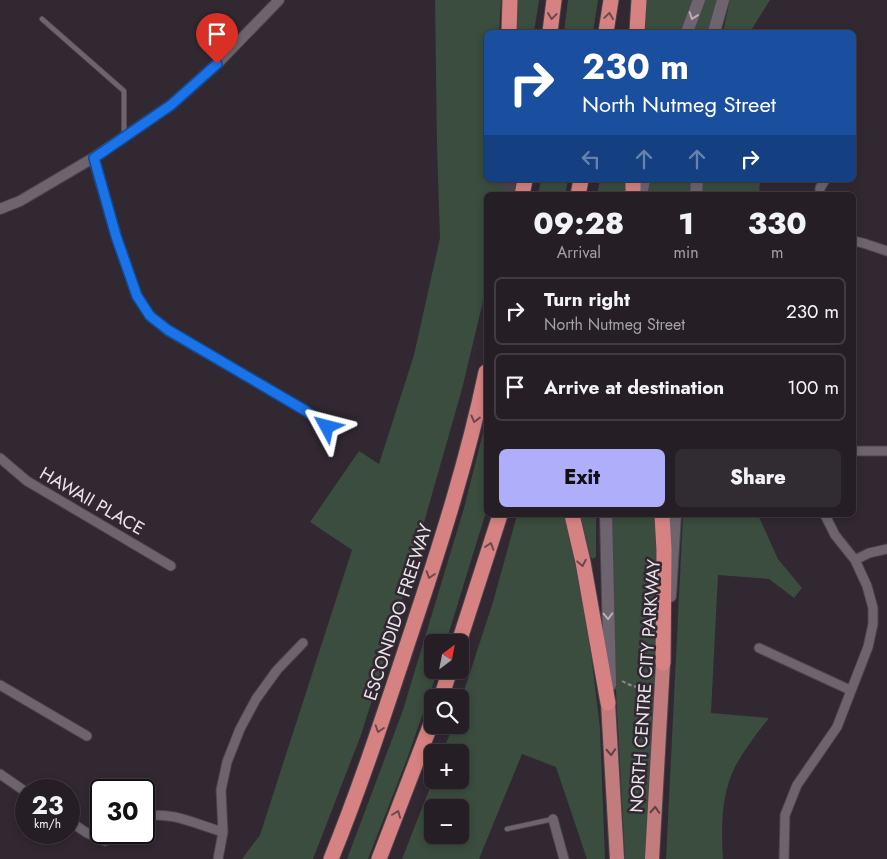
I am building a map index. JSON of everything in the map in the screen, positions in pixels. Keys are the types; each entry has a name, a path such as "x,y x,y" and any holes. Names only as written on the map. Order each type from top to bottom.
{"highway":[{"path":"509,30 510,0"},
{"path":"550,30 554,0"},
{"path":"606,30 611,0"},
{"path":"636,30 639,0"},
{"name":"ESCONDIDO FREEWAY","path":"331,859 374,745 448,520 484,380"},
{"path":"462,634 499,517"},
{"path":"572,517 583,562 608,703"},
{"path":"662,517 664,550 663,663"},
{"name":"NORTH CENTRE CITY PARKWAY","path":"652,859 663,663"},
{"name":"NORTH CENTRE CITY PARKWAY","path":"608,703 617,859"},
{"path":"379,859 427,734"}],"main road":[{"path":"688,30 698,0"},
{"path":"715,30 723,0"},
{"name":"NORTH CENTRE CITY PARKWAY","path":"606,517 610,685 608,703"},
{"name":"NORTH CENTRE CITY PARKWAY","path":"663,663 670,602 675,517"}],"street":[{"path":"0,209 20,201 94,158 171,105 217,64 279,0"},
{"path":"94,158 116,236 137,296 150,316 168,330 306,411 327,427"},
{"path":"856,242 887,251"},
{"path":"856,451 887,451"},
{"name":"HAWAII PLACE","path":"0,458 27,481 171,566"},
{"path":"784,859 785,815 796,785 837,727 868,647 873,624 873,608 855,560 835,535 827,517"},
{"path":"855,560 869,553 887,549"},
{"path":"218,859 223,832 221,790 227,762 240,728 256,699 277,670 303,644"},
{"path":"759,648 850,690"},
{"path":"0,685 87,736"},
{"path":"0,774 15,784"},
{"path":"155,815 170,816 223,832"},
{"path":"553,819 564,859"}],"lane":[{"path":"42,19 124,91 124,136"},
{"path":"507,829 553,819"}],"path":[{"path":"617,676 622,682 632,686 644,688 651,683"}],"green space":[{"path":"435,0 501,0 499,30 484,30 484,182 509,182 507,192 484,192 484,297 462,389 390,642 361,735 313,859 242,859 260,835 352,550 310,522 359,451 379,464 414,355 440,238"},
{"path":"514,0 539,0 534,30 514,30"},
{"path":"568,0 598,0 593,30 564,30"},
{"path":"646,0 693,0 682,30 644,30"},
{"path":"705,0 716,0 709,30 693,30"},
{"path":"730,0 770,0 751,30 723,30"},
{"path":"541,182 568,182 566,192 539,192"},
{"path":"600,182 639,182 637,192 598,192"},
{"path":"649,182 692,182 691,192 647,192"},
{"path":"701,182 760,182 759,192 700,192"},
{"path":"484,429 484,517 448,634 426,634 464,508"},
{"path":"516,517 565,517 583,601 600,728 605,859 587,859 556,767 522,754 479,859 402,859 424,803 424,844 469,844 469,799 426,799 429,789 469,789 469,744 446,744 450,734 469,734 469,689 465,689 493,602"},
{"path":"579,517 596,517 596,557 593,559 589,556"},
{"path":"611,517 656,517 658,558 657,644 645,859 625,859 613,634"},
{"path":"683,517 759,517 778,559 802,588 794,598 769,579 718,575 711,713 769,718 742,754 730,777 723,812 723,859 666,859"},
{"path":"424,640 424,679 435,679 431,689 424,689 424,710 407,759 368,859 347,859 403,710"}],"tunnel":[{"path":"511,182 512,192"}],"route":[{"path":"217,64 171,105 116,141 94,158 116,236 137,296 150,316 168,330 306,411 327,427"}]}
